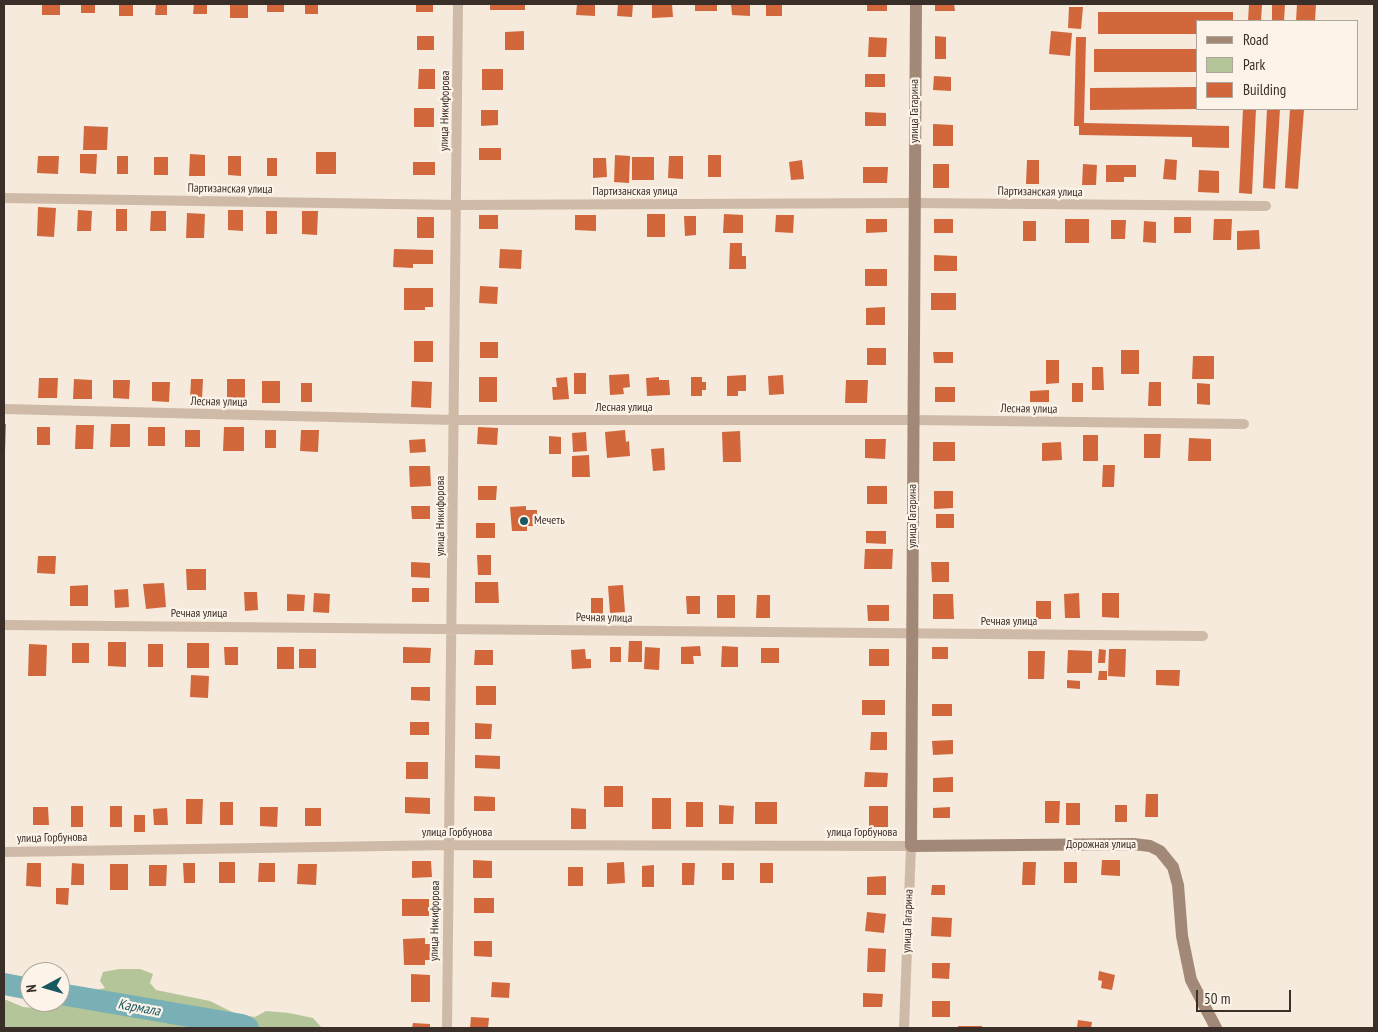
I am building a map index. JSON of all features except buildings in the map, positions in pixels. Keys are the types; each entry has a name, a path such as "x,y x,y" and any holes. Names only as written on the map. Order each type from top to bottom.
{"main road":[{"name":"улица Гагарина","path":"911,846 916,4"},
{"name":"Дорожная улица","path":"911,846 1133,844 1150,846 1160,851 1173,866 1178,884 1182,936 1191,980 1216,1028"}],"street":[{"name":"улица Никифорова","path":"446,1028 458,4"},
{"name":"Партизанская улица","path":"4,198 456,205 914,203 1266,206"},
{"name":"Лесная улица","path":"4,409 454,420 913,420 1244,424"},
{"name":"Речная улица","path":"4,626 1203,636"},
{"name":"улица Горбунова","path":"4,852 448,845 911,846"},
{"name":"улица Гагарина","path":"904,1028 911,846"}],"green space":[{"path":"119,969 140,969 153,974 150,983 156,990 210,1001 236,1014 255,1017 266,1011 313,1018 322,1028 4,1028 4,999 20,1006 20,1012 70,1012 70,987 92,991 105,988 100,981 103,972"}],"waterway":[{"name":"Кармала","path":"4,984 20,987"},
{"name":"Кармала","path":"70,996 242,1025 248,1028"}],"place":[{"name":"Мечеть","path":"524,521"}]}
